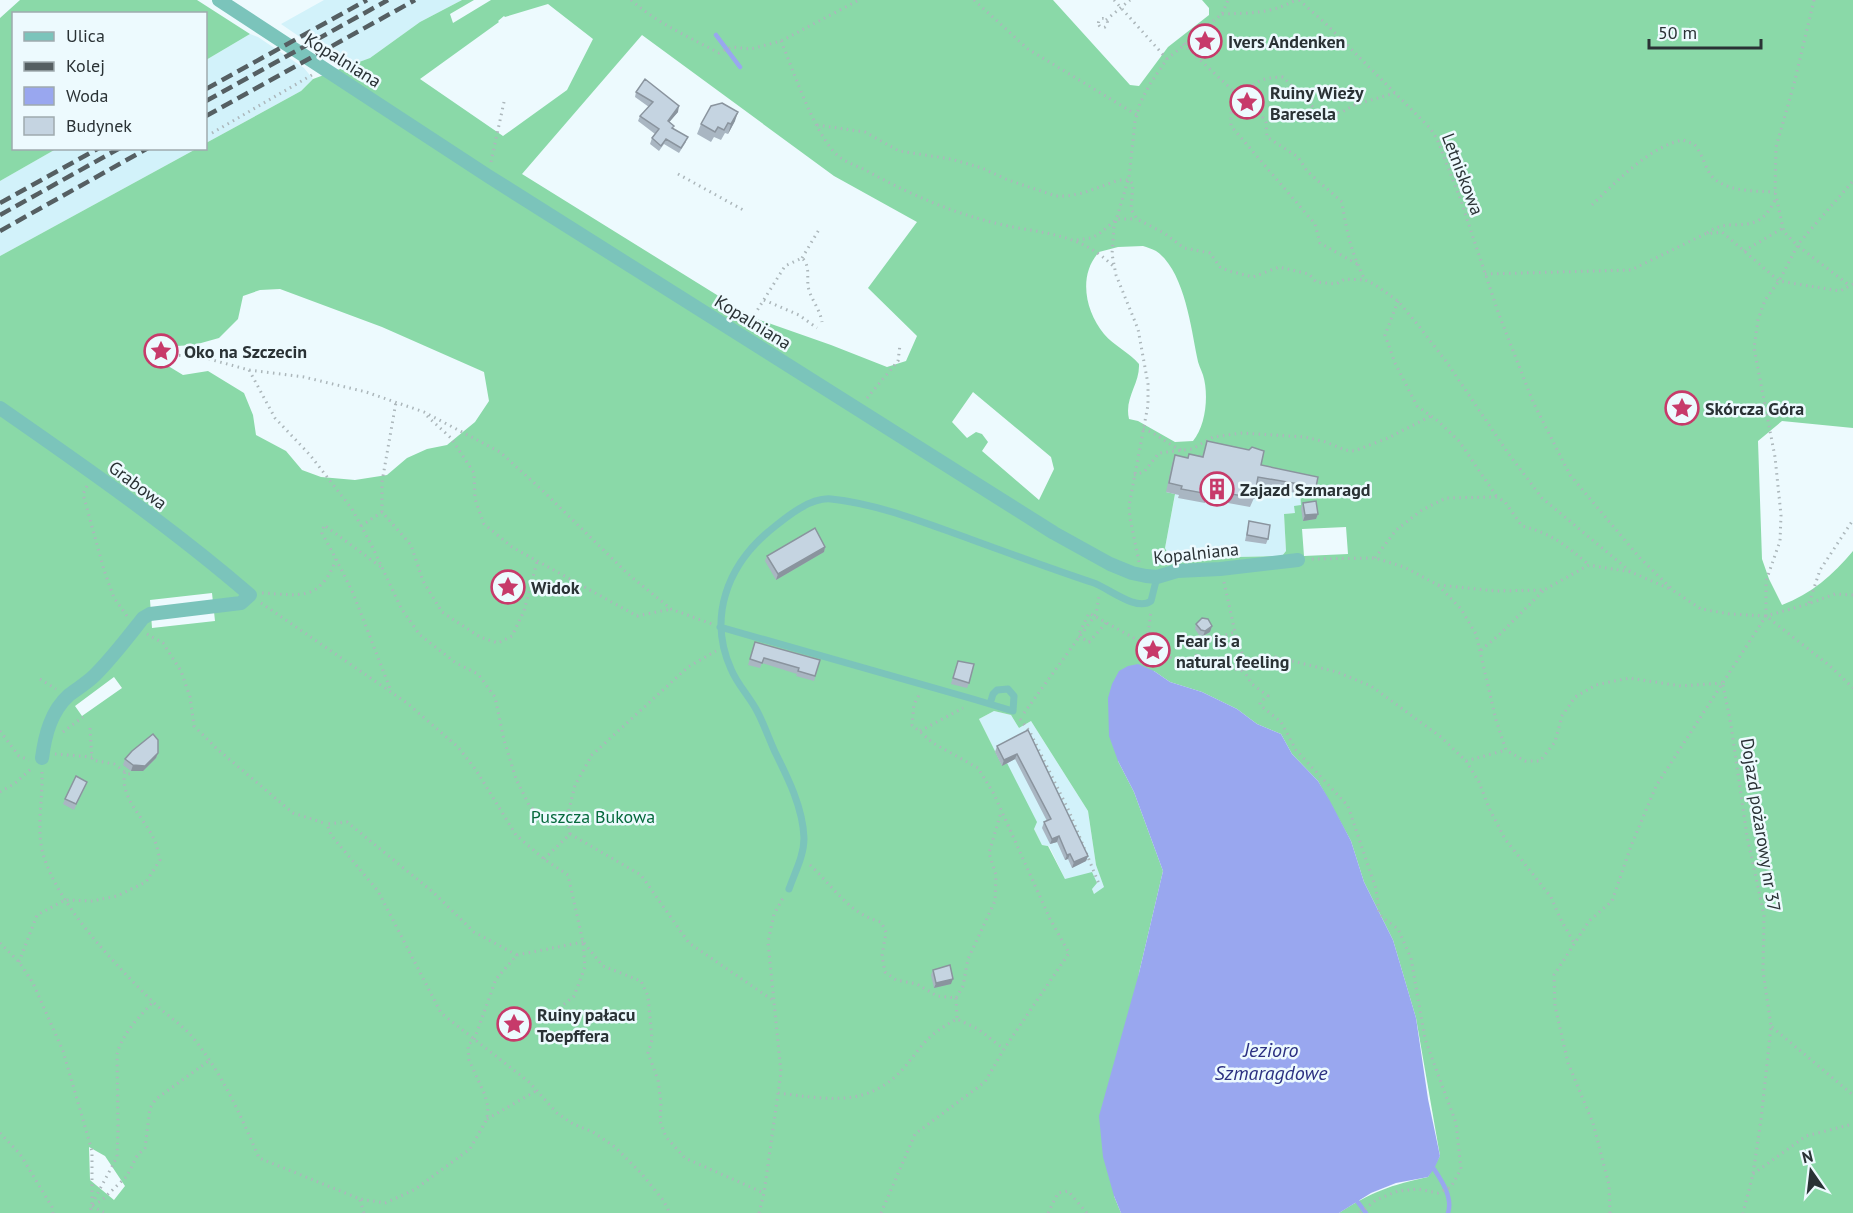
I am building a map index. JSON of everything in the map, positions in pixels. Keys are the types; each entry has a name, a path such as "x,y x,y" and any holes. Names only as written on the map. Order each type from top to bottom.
{"street":[{"name":"Kopalniana","path":"219,0 488,176 1054,533 1103,561 1132,573 1157,577 1177,571 1220,569 1298,560"},
{"name":"Grabowa","path":"0,408 95,474 217,566 250,595"},
{"path":"42,758 49,728 59,706 113,657 144,618 150,614 241,603 250,595"}],"lane":[{"path":"789,889 802,857 804,836 796,800 788,777 757,711 731,671 723,647 720,627 727,586 742,560 762,537 781,521 808,504 828,499 905,516 1100,586 1134,603 1149,603 1154,595 1157,577"},
{"path":"720,627 1012,711 1014,696 1008,690 997,690 990,704"}],"path":[{"path":"631,0 642,10 676,31 719,53 730,47 751,50 781,41 859,0"},
{"path":"974,0 1028,49 1137,115"},
{"path":"1114,0 1167,59"},
{"path":"1106,20 1130,0"},
{"path":"1140,564 1129,512 1148,390 1138,329 1114,268 1112,242 1129,180 1137,115 1150,84 1167,59 1222,14 1228,0"},
{"path":"1222,14 1260,13 1280,9 1298,0"},
{"name":"Letniskowa","path":"1298,0 1325,23 1430,128 1437,139 1533,402 1570,475 1639,557 1674,591"},
{"path":"1706,234 1722,232 1779,281 1840,291 1851,285 1798,246 1784,232 1774,192 1776,147 1814,0"},
{"path":"781,41 825,140 843,159 896,188 982,221 1076,240 1091,238 1105,230 1117,219 1137,219 1164,233 1184,248 1210,254 1220,267 1229,271 1253,277 1280,267 1309,274 1316,282 1336,284 1345,279 1365,280 1374,284 1398,301 1448,364 1508,453 1542,498 1631,572"},
{"path":"1183,44 1244,101 1259,112 1266,122 1267,137 1298,157 1307,171 1342,202 1346,231 1365,280"},
{"path":"212,133 323,68"},
{"path":"1357,264 1320,243 1315,224 1231,126 1231,113 1244,101 1248,88 1264,78 1283,77 1321,115 1342,112 1354,105 1395,93"},
{"path":"490,166 504,102"},
{"path":"817,125 865,132 899,151 951,159 982,168 1008,180 1056,196 1083,193 1108,183 1129,180"},
{"path":"1592,205 1631,168 1664,148 1683,140 1694,144 1708,171 1720,182 1749,191 1774,192"},
{"path":"678,174 745,212"},
{"path":"1129,180 1133,184 1131,209 1137,219"},
{"path":"1610,1213 1609,1185 1593,1123 1568,1063 1555,1006 1554,975 1589,921 1612,901 1631,846 1656,786 1766,616 1766,581 1780,541 1781,515 1775,457 1754,348 1758,320 1765,300 1779,281 1798,246 1853,181"},
{"path":"1485,274 1631,270 1719,226 1758,221 1776,199"},
{"path":"754,318 785,266 802,258 820,228"},
{"path":"1744,251 1783,228"},
{"path":"1076,240 1103,256 1114,268"},
{"path":"802,258 807,264 809,289 822,322"},
{"path":"764,300 798,315 817,328"},
{"path":"1398,301 1384,335 1395,363 1417,406 1459,441 1497,497 1505,502 1522,526 1543,531 1567,546 1589,565 1631,572 1674,591 1701,609 1730,614 1766,616 1835,594 1853,595"},
{"path":"858,409 898,361 900,345"},
{"path":"161,354 202,357 249,370 304,377 366,392 424,412 500,452 628,574 670,609 720,627"},
{"path":"249,370 274,418 310,455 352,509 401,608 420,635 456,663 478,674 495,697 504,741 516,779 529,805 542,819 553,822 567,818"},
{"path":"396,402 381,482 382,512 411,545 423,581 442,612 480,638 498,643 512,636 524,611 537,562"},
{"path":"424,412 451,438 474,473 476,499 484,524 512,547 637,616 670,609"},
{"path":"1134,475 1144,472 1156,454 1198,447 1213,437 1242,433 1305,437 1354,451 1388,438 1431,416"},
{"path":"1143,429 1154,433 1164,442 1201,456"},
{"path":"1189,458 1198,447"},
{"path":"1173,451 1178,456"},
{"path":"83,494 114,598 135,628 163,643 182,670 190,697 194,726 293,813 327,824 348,822 433,892 474,932 517,955"},
{"path":"1375,558 1396,531 1422,510 1446,498 1497,497"},
{"path":"361,526 382,512"},
{"path":"1808,604 1820,570 1853,520"},
{"path":"383,568 324,525 322,533 353,593 392,693"},
{"path":"1298,560 1375,558 1404,567 1438,585 1467,617 1481,650 1496,720 1506,750 1525,761 1540,761 1555,742 1562,716 1575,697 1596,685 1629,678 1682,686 1722,683"},
{"path":"250,595 260,593 295,596 308,593 319,588 336,559"},
{"path":"1481,650 1544,590 1589,565"},
{"path":"1220,569 1235,632 1245,662 1244,670 1252,684 1268,694 1268,698 1260,702 1260,706 1281,722 1296,750 1348,806 1376,889 1379,912 1398,929 1408,950 1425,1039 1456,1124 1461,1169 1450,1187 1438,1193 1418,1189 1398,1191 1376,1200 1360,1213"},
{"path":"1438,585 1496,591 1544,590"},
{"path":"1024,712 1096,614 1100,586"},
{"path":"250,595 407,703 458,747 476,770 516,835 544,859 568,875 583,942 585,967 574,996 550,1016"},
{"path":"1144,663 1152,616 1149,603"},
{"path":"1080,638 1078,636 1089,613 1168,657 1244,670"},
{"path":"1766,616 1830,666 1853,688"},
{"path":"1080,638 1089,642 1106,623"},
{"path":"1194,661 1204,637 1219,637 1235,632"},
{"path":"723,647 688,667 592,755 575,785 567,818 570,834 641,875 688,942 774,1001"},
{"path":"1245,662 1278,657 1334,671 1371,686 1441,737 1466,761 1479,782 1505,839 1551,897 1574,943"},
{"path":"40,679 49,685"},
{"name":"Dojazd pożarowy nr 37","path":"1722,683 1731,725 1747,836 1764,915 1762,970 1771,1026 1753,1174 1743,1213"},
{"path":"881,1213 915,1134 985,1082 1004,1049 1069,952 1050,919 992,790 976,766 933,743 912,725 914,704 925,686"},
{"path":"920,731 967,706 973,699"},
{"path":"1012,711 1030,732 1061,793 1082,838 1099,885"},
{"path":"58,736 83,717"},
{"path":"90,728 92,760 117,766 128,774 134,773"},
{"path":"0,731 12,748 24,759 34,761 42,758"},
{"path":"54,745 52,754 92,757"},
{"path":"1466,761 1506,750"},
{"path":"0,792 14,784 42,758"},
{"path":"42,758 40,840 50,874 65,900 97,942 153,1002 192,1037 210,1060 229,1090 259,1158 360,1199 385,1203 414,1190 470,1149 487,1119 488,1107 469,1060 468,1045 474,1040 496,979 517,955 583,942"},
{"path":"117,766 121,762"},
{"path":"19,962 37,915 65,900 92,901 117,896 146,882 160,860 154,838 128,796 123,779 125,771"},
{"path":"957,1019 956,998 963,986 968,959 995,901 996,875 989,853 1002,810"},
{"path":"327,824 331,835 378,891 441,1013 529,1082 557,1113 573,1124 593,1132 615,1147 641,1173 663,1200 670,1213"},
{"path":"544,859 570,834"},
{"path":"802,857 823,877 836,894 859,913 870,920 881,922 886,932 882,956 885,972 896,980 917,984 937,996 956,998"},
{"path":"759,1213 764,1193 781,1072 768,942 774,914 789,889"},
{"path":"583,942 603,966 641,981 648,996 652,1040 648,1053 658,1080 661,1103 660,1121 666,1137 685,1158 764,1193"},
{"path":"0,943 19,962 33,983 63,1051 92,1151 92,1206"},
{"path":"89,1213 116,1161 118,1047 153,1002"},
{"path":"957,1019 978,1029 1004,1049"},
{"path":"778,1093 831,1099 869,1094 896,1076 927,1040 957,1019"},
{"path":"1771,1026 1853,1095"},
{"path":"92,1206 101,1201 127,1176 134,1160 145,1148 150,1108 156,1099 210,1060"},
{"path":"487,1119 536,1091"},
{"path":"1753,1174 1806,1136 1853,1124"},
{"path":"0,1133 20,1154 52,1207 53,1213"},
{"path":"1048,1213 1058,1193 1068,1191 1087,1213"},
{"path":"360,1199 364,1213"},
{"path":"92,1206 105,1213"}],"shaded area":[{"path":"324,0 462,0 420,22 370,58 349,66 326,55 281,24"},
{"path":"250,34 304,68 313,79 301,91 207,142 207,59"},
{"path":"54,150 194,150 0,256 0,181"},
{"path":"1172,464 1300,493 1301,505 1295,513 1284,514 1286,551 1282,556 1190,558 1188,554 1167,552 1165,548 1175,495 1166,492"},
{"path":"994,711 1011,715 1019,728 1031,721 1088,811 1096,865 1105,888 1094,894 1092,889 1065,879 1049,846 1042,845 979,719"}],"green space":[{"path":"20,0 197,0 250,34 207,59 207,12 12,12 12,150 54,150 0,181 0,18"},
{"name":"Puszcza Bukowa","path":"462,0 474,0 450,14 453,23 491,0 1053,0 1130,85 1139,86 1168,47 1209,15 1209,8 1202,0 1853,0 1853,428 1782,421 1758,441 1762,559 1782,605 1793,601 1821,583 1853,551 1853,1213 1339,1213 1382,1190 1428,1177 1440,1156 1416,1018 1393,940 1364,882 1351,841 1318,781 1292,754 1281,734 1257,724 1237,709 1202,692 1170,682 1154,671 1118,761 1134,792 1163,871 1139,973 1114,1196 1121,1213 0,1213 0,256 194,150 207,150 207,142 301,91 313,79 370,58 420,22","holes":["548,4 593,39 567,90 503,136 420,79 505,17","642,35 834,176 917,222 868,288 917,336 906,361 887,367 754,318 522,174","1143,246 1156,251 1166,260 1180,285 1189,315 1197,360 1205,383 1205,410 1201,427 1193,441 1175,442 1138,421 1129,419 1130,398 1139,364 1108,338 1097,325 1086,293 1088,271 1099,252 1118,247","280,289 382,327 484,372 489,401 475,422 447,445 427,449 407,458 387,475 355,480 321,477 302,470 286,451 256,435 253,415 244,393 208,371 183,375 155,358 155,351 159,347 194,345 219,338 238,319 243,296 260,290","973,392 1051,457 1054,469 1039,500 982,451 988,442 982,434 976,432 967,438 952,422","1200,466 1300,493 1301,505 1294,506 1295,513 1284,514 1286,551 1282,556 1190,558 1188,554 1167,552 1165,548 1175,494 1166,492","1346,527 1348,554 1304,556 1302,529","212,593 215,621 152,628 150,600","114,677 122,688 82,716 75,706","994,711 1011,715 1019,728 1031,721 1088,811 1096,865 1104,887 1094,894 1092,889 1097,883 1092,872 1065,879 1048,846 1042,845 1034,829 1037,822 1007,763 1002,765 979,719","89,1147 105,1156 125,1186 114,1200 90,1180"]}],"water":[{"name":"Jezioro Szmaragdowe","path":"1138,664 1170,682 1202,692 1237,709 1257,724 1281,734 1292,754 1318,781 1330,801 1351,841 1364,882 1393,940 1416,1018 1428,1099 1440,1156 1428,1177 1396,1183 1371,1193 1339,1213 1121,1213 1103,1157 1099,1116 1139,973 1163,871 1134,792 1118,761 1109,736 1108,698 1112,684 1119,671"}],"building":[{"path":"645,79 679,106 668,121 674,126 672,128 688,137 681,148 666,139 661,146 652,138 659,129 640,116 653,102 636,92"},
{"path":"722,103 738,112 731,124 728,123 724,130 718,127 715,132 701,124 711,106"},
{"path":"1207,441 1249,450 1252,447 1264,451 1261,465 1318,477 1316,487 1258,477 1254,498 1209,490 1208,494 1181,489 1182,486 1169,483 1175,455 1188,458 1189,454 1203,457"},
{"path":"1316,501 1318,514 1305,515 1303,503"},
{"path":"1249,521 1270,525 1268,539 1247,535"},
{"path":"815,528 825,547 778,574 767,556"},
{"path":"1202,618 1208,619 1212,626 1205,631 1196,624"},
{"path":"755,642 820,660 815,676 798,671 799,668 764,658 762,663 750,659"},
{"path":"958,661 974,664 969,683 953,678"},
{"path":"1028,730 1088,856 1074,862 1070,854 1067,855 1059,836 1052,839 1044,822 1051,819 1017,754 1004,760 997,746"},
{"path":"153,734 158,740 158,753 145,766 133,765 125,759 132,751"},
{"path":"76,776 87,782 76,804 65,799"},
{"path":"950,965 953,979 936,983 933,970"}],"waterway":[{"path":"716,35 740,67"},
{"path":"1434,1169 1448,1196 1448,1213"},
{"path":"1357,1201 1366,1213"}],"railway":[{"path":"207,88 367,0"},
{"path":"207,100 388,0"},
{"path":"207,115 415,0"},
{"path":"0,203 95,150"},
{"path":"0,215 116,150"},
{"path":"0,231 144,150"}],"place":[{"name":"Ivers Andenken","path":"1205,41"},
{"name":"Ruiny Wieży Baresela","path":"1247,102"},
{"name":"Oko na Szczecin","path":"161,351"},
{"name":"Skórcza Góra","path":"1682,408"},
{"name":"Zajazd Szmaragd","path":"1217,489"},
{"name":"Widok","path":"508,587"},
{"name":"Fear is a natural feeling","path":"1153,650"},
{"name":"Ruiny pałacu Toepffera","path":"514,1024"}]}
